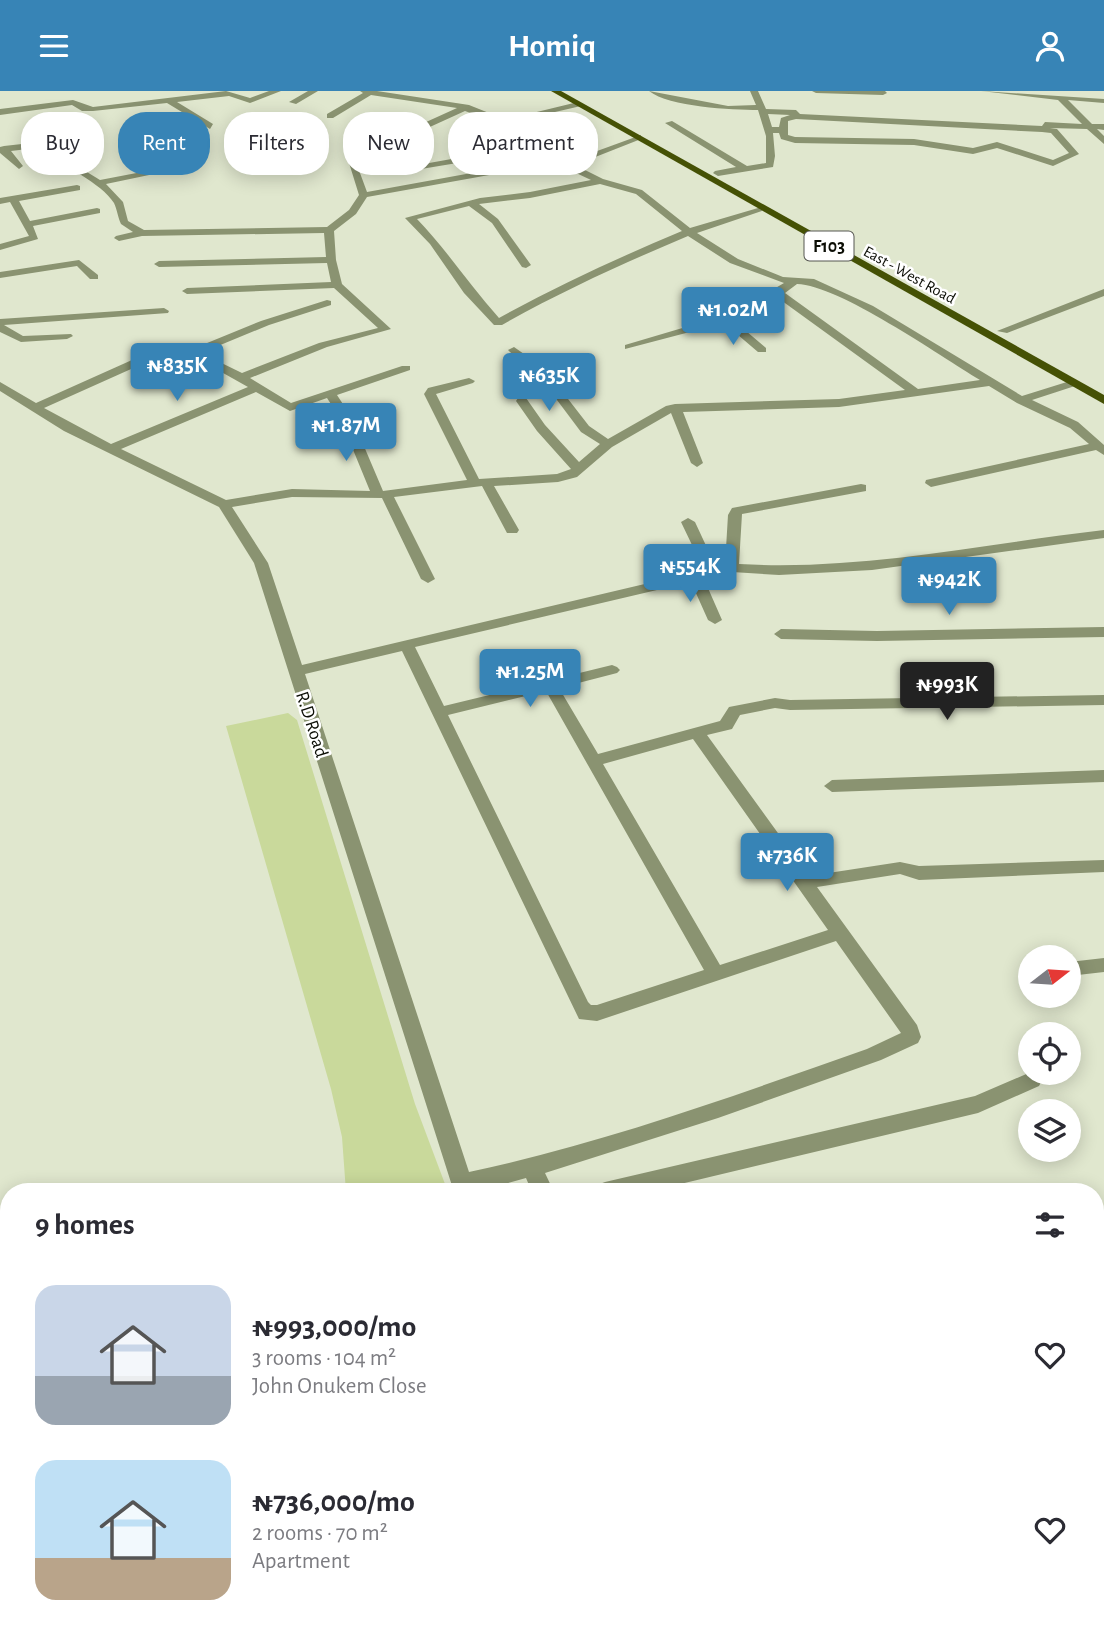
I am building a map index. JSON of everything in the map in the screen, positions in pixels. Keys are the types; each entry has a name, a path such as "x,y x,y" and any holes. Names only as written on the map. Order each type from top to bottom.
{"main road":[{"name":"East - West Road","path":"555,91 1104,400"},
{"name":"East - West Road","path":"569,91 1104,387"},
{"path":"848,257 861,253"}],"street":[{"path":"69,91 73,102"},
{"path":"0,112 73,102 87,109 230,93 250,101 277,91"},
{"path":"293,102 314,91"},
{"path":"417,101 439,91"},
{"path":"653,91 662,96 728,108 1104,127"},
{"path":"718,173 770,165 771,154 764,109 754,91"},
{"path":"816,91 883,93"},
{"path":"985,91 1104,101"},
{"path":"331,116 367,92 466,107 478,112"},
{"path":"1055,95 1104,141"},
{"path":"170,101 211,126"},
{"path":"543,112 578,104"},
{"path":"364,195 349,152 385,144 466,107"},
{"path":"996,145 1051,162 1075,154 1054,131 1010,127 795,116 784,120 783,130 784,137 795,140 915,142 981,151 1005,141 1010,127"},
{"path":"668,123 747,170"},
{"path":"968,125 970,151"},
{"path":"768,130 783,130"},
{"path":"598,153 638,137"},
{"path":"2,150 21,147"},
{"path":"2,150 19,166"},
{"path":"86,175 99,183 118,202 124,222 142,233"},
{"path":"99,183 137,175"},
{"path":"119,239 142,233 329,230 353,212 364,195 474,175"},
{"path":"588,175 600,181 636,190 689,232 734,261 782,280 810,281 869,308 1021,400 1074,425 1101,449"},
{"path":"600,181 471,203 410,218 434,242 468,291 498,323 550,294 594,276 608,266 689,232 762,208"},
{"path":"0,201 77,188"},
{"path":"0,247 34,238 13,199"},
{"path":"471,203 495,221 526,265"},
{"path":"28,224 97,211"},
{"path":"243,377 323,345 386,329 337,285 331,260 329,230"},
{"path":"159,264 331,260"},
{"path":"0,275 79,263 94,277"},
{"path":"629,347 726,320 779,294 794,281"},
{"path":"187,291 337,285"},
{"path":"1003,331 1104,292"},
{"path":"779,294 916,393"},
{"path":"191,353 245,330 327,303"},
{"path":"0,324 164,310"},
{"path":"726,320 761,350"},
{"path":"0,324 21,339 67,336"},
{"path":"514,350 541,370 585,429 608,444"},
{"path":"35,408 144,359 171,352 191,353 243,377 290,407 406,368"},
{"path":"469,381 432,390 430,394 480,482 512,530"},
{"path":"0,386 110,449 224,504 303,492 382,495 480,482 558,478 572,474 608,444 663,412 675,408 816,404 992,382"},
{"path":"1021,400 1074,383"},
{"path":"110,449 257,387"},
{"path":"331,395 346,418 382,495 428,579"},
{"path":"522,401 541,428 578,469"},
{"path":"675,408 696,463"},
{"path":"931,483 1101,449"},
{"path":"732,568 737,511 861,488"},
{"name":"R.D Road","path":"224,504 266,575 463,1183"},
{"path":"688,522 712,573"},
{"path":"296,671 732,568 765,571 818,570 1104,534"},
{"path":"696,576 715,620"},
{"path":"788,635 1104,632"},
{"path":"407,646 580,1007 586,1013 597,1013 839,933"},
{"path":"438,712 612,670"},
{"path":"550,685 715,972"},
{"path":"593,761 726,725 735,711 775,703 790,705 1104,700"},
{"path":"479,1183 670,1127 911,1037 910,1031 697,733"},
{"path":"832,786 1104,776"},
{"path":"803,883 900,868 919,873 1104,866"},
{"path":"1082,968 1104,965"},
{"path":"643,1183 978,1104 1021,1085"},
{"path":"533,1169 538,1183"}],"green space":[{"path":"288,713 297,720 415,1104 445,1183 345,1183 342,1137 331,1089 226,726"}]}
